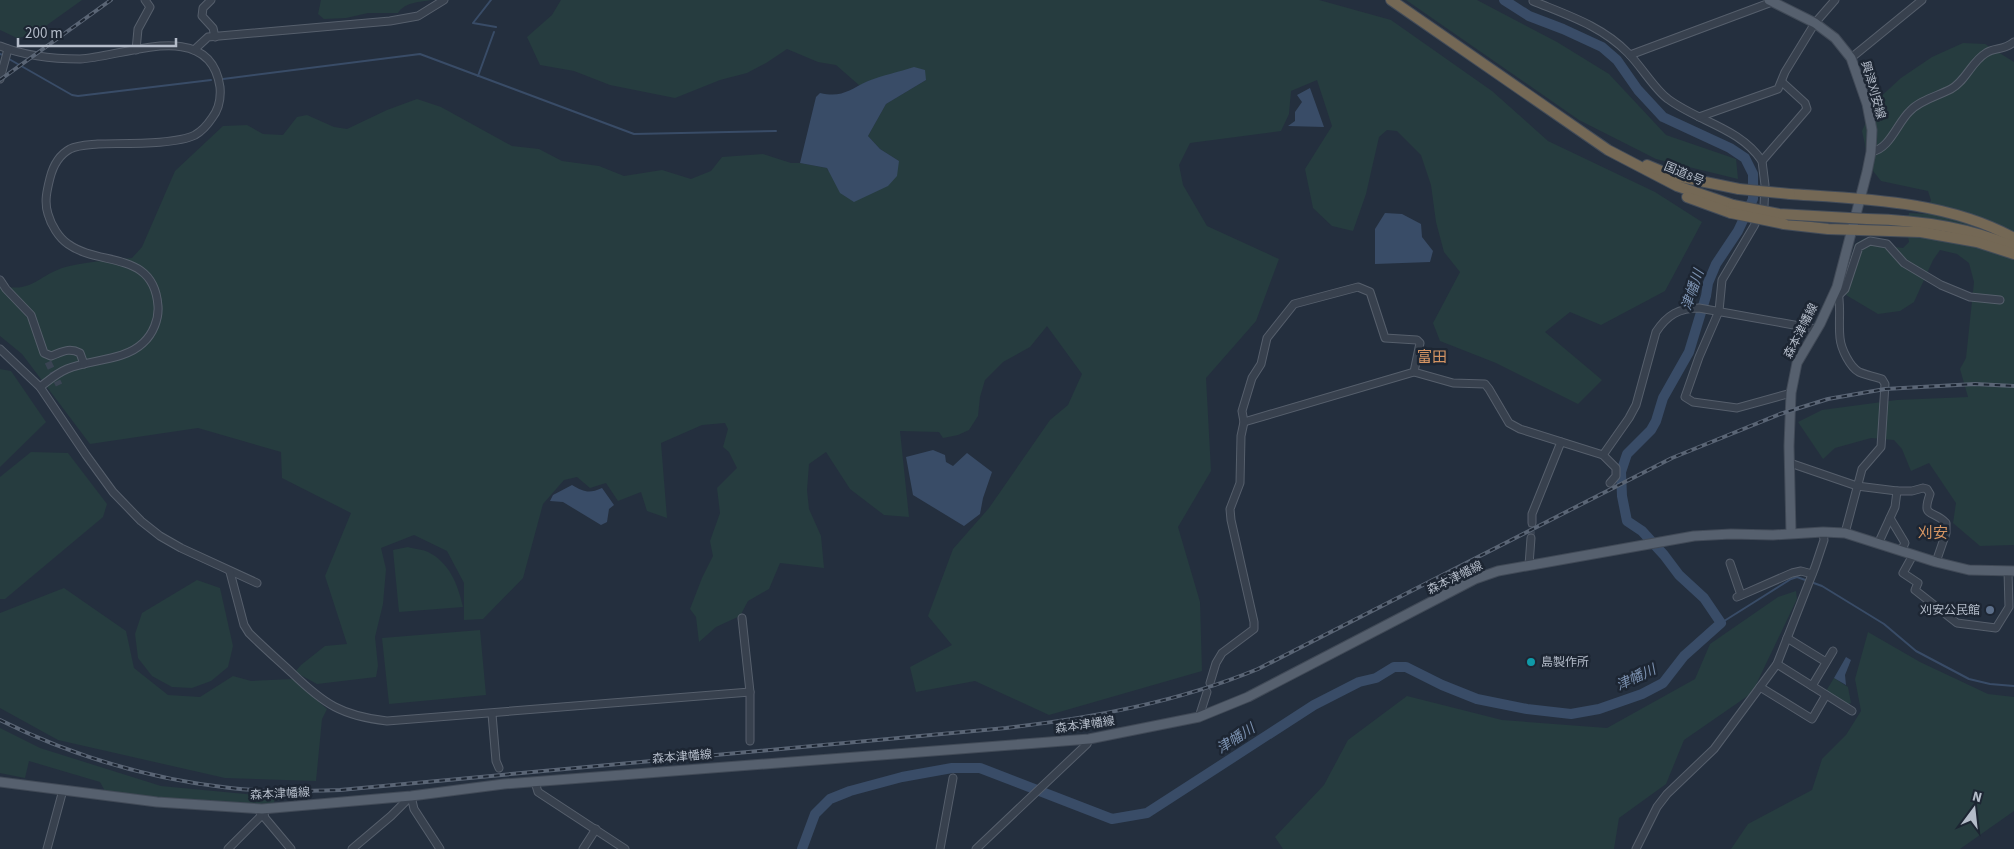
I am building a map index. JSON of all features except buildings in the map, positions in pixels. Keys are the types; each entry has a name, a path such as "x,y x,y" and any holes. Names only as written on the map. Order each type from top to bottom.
{"highway":[{"name":"国道8号","path":"1391,0 1608,150 1677,186 1732,209 1779,214 1921,223 1978,234 2014,247"},
{"path":"1581,131 1626,156 1671,175 1739,189 1860,199 1924,207 1960,216 2014,238"},
{"path":"1732,209 1784,224 1852,230 1921,232 1977,242 2014,254"}],"main road":[{"name":"興津刈安線","path":"1771,1 1815,23 1835,38 1851,58 1867,104 1872,130 1871,152 1860,199"},
{"name":"森本津幡線","path":"0,782 157,802 262,809 411,796 504,784 1089,739 1199,717 1248,697 1475,579 1498,571 1694,536 1792,533 1791,393 1797,363 1838,291 1860,199"},
{"path":"1792,533 1845,533 1936,562 1969,570 2011,571"}],"street":[{"path":"136,50 138,29 149,11 149,3 145,0"},
{"path":"211,0 203,8 202,16 213,28 214,37"},
{"path":"194,50 208,38 214,37 390,21 418,16 444,0"},
{"path":"1536,0 1533,1 1597,28 1614,38 1667,99 1737,136 1754,149 1762,161 1765,185 1764,206 1722,280 1715,310 1685,397 1693,402 1737,408 1791,393"},
{"path":"1699,117 1778,89 1785,72 1815,23 1834,0"},
{"path":"1851,58 1922,0"},
{"path":"1630,55 1771,1"},
{"path":"1871,152 1882,148 1911,109 1953,88 1963,80 1987,52 2006,48 2014,42"},
{"path":"0,46 7,55 43,58 80,58 106,56 172,45 194,50 212,65 217,74 220,89 220,100 216,113 196,135 183,138 85,145 70,149 57,160 50,175 45,202 48,214 60,237 82,252 132,265 143,273 151,282 158,309 150,336 142,344 126,353 65,370 40,387"},
{"path":"0,79 7,55"},
{"path":"1762,161 1807,109 1805,103 1782,82"},
{"path":"1845,533 1864,465 1881,447 1885,384 1882,379 1853,368 1840,338 1838,291 1845,289 1859,247 1870,241 1887,244 1904,263 1940,285 1970,297 2000,300"},
{"path":"0,280 31,315 44,353 51,356 68,349 75,350 80,353 84,364"},
{"path":"1210,683 1222,653 1254,628 1230,509 1240,483 1240,436 1244,422 1242,411 1252,378 1260,364 1267,338 1294,304 1358,288 1370,292 1385,338 1417,340 1420,343 1414,372"},
{"path":"1603,455 1636,405 1656,332 1671,314 1687,308 1715,310 1816,329"},
{"path":"0,348 40,387 86,455 114,492 140,521 160,536 181,548 257,583"},
{"path":"1244,422 1414,372 1453,383 1484,384 1490,389 1509,423 1520,429 1603,455 1616,468 1616,476 1610,483"},
{"path":"1532,523 1532,514 1561,442"},
{"path":"1790,463 1857,486 1912,492 1923,488 1929,490 1930,494 1926,502 1928,513 1946,523 1946,533 1936,562"},
{"path":"1878,544 1895,507 1897,491"},
{"path":"1890,518 1905,543 1901,551"},
{"path":"1636,849 1657,807 1667,794 1714,749 1777,664 1811,578 1824,540 1823,532"},
{"path":"1529,565 1531,538"},
{"path":"1913,555 1903,573 1918,582 1915,590 1958,623 1996,628 2009,607 2011,571"},
{"path":"1730,563 1739,596 1792,572 1801,571 1811,578"},
{"path":"230,572 244,625 249,633 309,691 328,704 356,716 387,721 750,692"},
{"path":"742,618 750,692 750,741"},
{"path":"1787,638 1826,662"},
{"path":"1812,686 1833,651"},
{"path":"1777,664 1852,711"},
{"path":"1760,688 1812,719 1826,695"},
{"path":"1199,717 1206,692"},
{"path":"492,714 496,761 499,768"},
{"path":"977,849 1087,744 1089,739"},
{"path":"940,849 953,778"},
{"path":"535,782 538,792 625,849"},
{"path":"47,849 63,790"},
{"path":"352,849 391,816 411,796"},
{"path":"411,796 414,810 440,849"},
{"path":"228,849 260,817 262,809"},
{"path":"262,809 265,818 291,849"},
{"path":"583,849 596,829"}],"green space":[{"path":"0,0 82,0 33,35 17,38 0,30"},
{"path":"321,0 432,0 409,5 398,13 368,13 346,18 324,19 318,14"},
{"path":"561,0 1319,0 1391,20 1492,91 1548,141 1655,192 1702,222 1665,291 1601,325 1570,312 1545,332 1602,380 1578,404 1496,363 1440,341 1433,323 1460,272 1444,252 1436,222 1431,185 1421,155 1397,131 1387,130 1379,137 1366,194 1353,231 1332,226 1313,208 1305,169 1332,126 1317,80 1291,91 1289,114 1281,131 1190,143 1179,165 1183,185 1207,226 1279,259 1256,321 1206,378 1211,471 1178,527 1200,602 1202,671 1049,715 975,681 916,692 910,667 952,645 928,616 953,549 989,508 1050,420 1068,405 1082,374 1047,326 1030,347 1003,362 985,380 980,397 978,416 969,430 958,435 943,438 939,432 900,431 909,517 884,515 850,489 826,452 809,464 807,490 809,509 821,536 824,568 780,563 769,589 748,601 740,616 716,627 699,642 696,617 690,609 713,556 710,541 720,513 717,488 737,468 729,452 723,447 728,429 725,423 702,425 661,443 667,518 647,511 641,492 618,501 606,483 590,488 577,477 564,480 543,504 523,578 483,619 464,620 464,583 447,551 414,535 381,548 386,569 383,604 375,637 378,666 376,677 317,684 295,672 325,646 347,644 325,576 351,513 282,478 281,452 198,428 90,444 22,354 0,336 0,285 10,287 26,286 62,268 132,258 142,247 175,171 223,126 247,125 263,134 283,135 297,117 307,115 334,127 347,129 387,110 417,99 441,107 512,146 539,149 562,161 599,166 624,176 662,170 691,179 711,171 722,157 763,154 791,163 827,168 828,171 899,161 880,149 868,136 886,104 926,80 868,81 860,86 836,65 818,62 787,49 747,73 720,80 675,98 610,85 574,71 540,65 527,37 552,15"},
{"path":"1406,0 1477,0 1557,42 1609,74 1666,135 1736,159 1738,179 1656,159 1579,120"},
{"path":"1963,43 1985,44 2014,62 2014,545 1980,546 1953,523 1956,503 1929,463 1911,471 1902,449 1894,440 1871,438 1835,448 1823,459 1798,422 1822,410 1897,400 1968,397 1960,369 1966,358 1974,282 1969,263 1957,254 1940,250 1933,260 1914,302 1900,311 1878,314 1846,295 1850,262 1855,244 1865,238 1887,246 1903,248 1909,242 1906,226 1909,213 1926,214 1931,200 1928,191 1881,181 1870,167 1862,131 1876,101 1901,78 1932,57"},
{"path":"0,369 11,371 46,422 0,467"},
{"path":"31,452 68,453 107,504 103,517 5,599 0,599 0,477"},
{"path":"408,547 428,552 442,562 456,583 463,607 399,612 393,550"},
{"path":"197,580 220,588 233,646 228,667 211,681 192,688 172,687 152,676 138,658 135,634 142,613"},
{"path":"64,588 126,631 134,668 168,695 200,697 233,676 251,681 293,679 327,709 322,719 316,781 225,778 58,740 0,708 0,613"},
{"path":"1796,591 1797,599 1752,693 1684,740 1666,784 1619,818 1614,849 1283,849 1275,837 1324,785 1348,740 1407,696 1502,720 1607,728 1695,679 1710,644 1778,597"},
{"path":"480,630 486,695 389,704 382,638"},
{"path":"1868,632 1920,662 1988,694 2014,697 2014,811 1960,849 1731,849 1748,824 1812,790 1822,759 1846,735 1861,711 1855,679"},
{"path":"1834,678 1848,687 1851,703 1848,704 1826,691"},
{"path":"0,728 40,748 161,786 276,797 273,805 201,802 105,791 100,782 29,761 25,778 0,773"}],"water":[{"path":"914,67 925,70 926,80 886,104 868,136 880,149 899,161 897,176 888,186 854,202 840,193 827,168 800,163 816,97 820,93 840,94 868,81"},
{"path":"1310,88 1324,127 1288,126 1295,121 1295,112 1302,102 1297,95"},
{"path":"1385,213 1402,214 1421,224 1422,237 1433,251 1430,262 1375,264 1375,229"},
{"path":"933,450 945,455 946,462 953,466 967,453 992,472 983,498 980,514 964,526 913,495 906,457"},
{"path":"572,485 587,491 602,488 614,505 609,509 607,522 601,525 563,502 550,501 553,495"},
{"path":"1846,657 1851,660 1845,675 1846,685 1834,678"}],"waterway":[{"path":"491,0 473,23 496,27"},
{"name":"津幡川","path":"802,849 815,814 830,799 850,791 902,777 952,768 980,768 1112,819 1147,813 1314,705 1359,682 1376,678 1394,667 1406,667 1442,685 1477,699 1527,709 1571,714 1599,709 1642,694 1663,683 1684,656 1721,623 1704,598 1679,575 1642,531 1627,521 1622,496 1621,472 1627,454 1651,430 1656,421 1663,398 1689,352 1706,296 1708,283 1716,264 1738,231 1753,199 1753,174 1745,158 1730,148 1663,117 1638,90 1617,60 1602,47 1529,16 1504,0"},
{"path":"478,76 494,32"},
{"path":"0,54 5,56"},
{"path":"223,79 420,54 634,134 776,131"},
{"path":"9,59 72,95 78,96 211,80"},
{"path":"1721,623 1797,577 1822,586 1884,624 1916,651 1969,679 1990,684 2014,686"}],"tunnel":[{"path":"48,362 59,385"},
{"path":"1531,538 1532,523"}],"railway":[{"path":"0,80 111,0"},
{"path":"0,720 55,745 141,772 170,779 230,788 285,791 340,790 1006,728 1102,714 1166,700 1228,681 1258,669 1672,458 1780,414 1828,399 1885,389 1975,384 2014,386"}],"place":[{"name":"刈安公民館","path":"1990,610"},
{"name":"島製作所","path":"1531,662"}],"district":[{"name":"富田","path":"1432,357"},
{"name":"刈安","path":"1933,533"}]}
